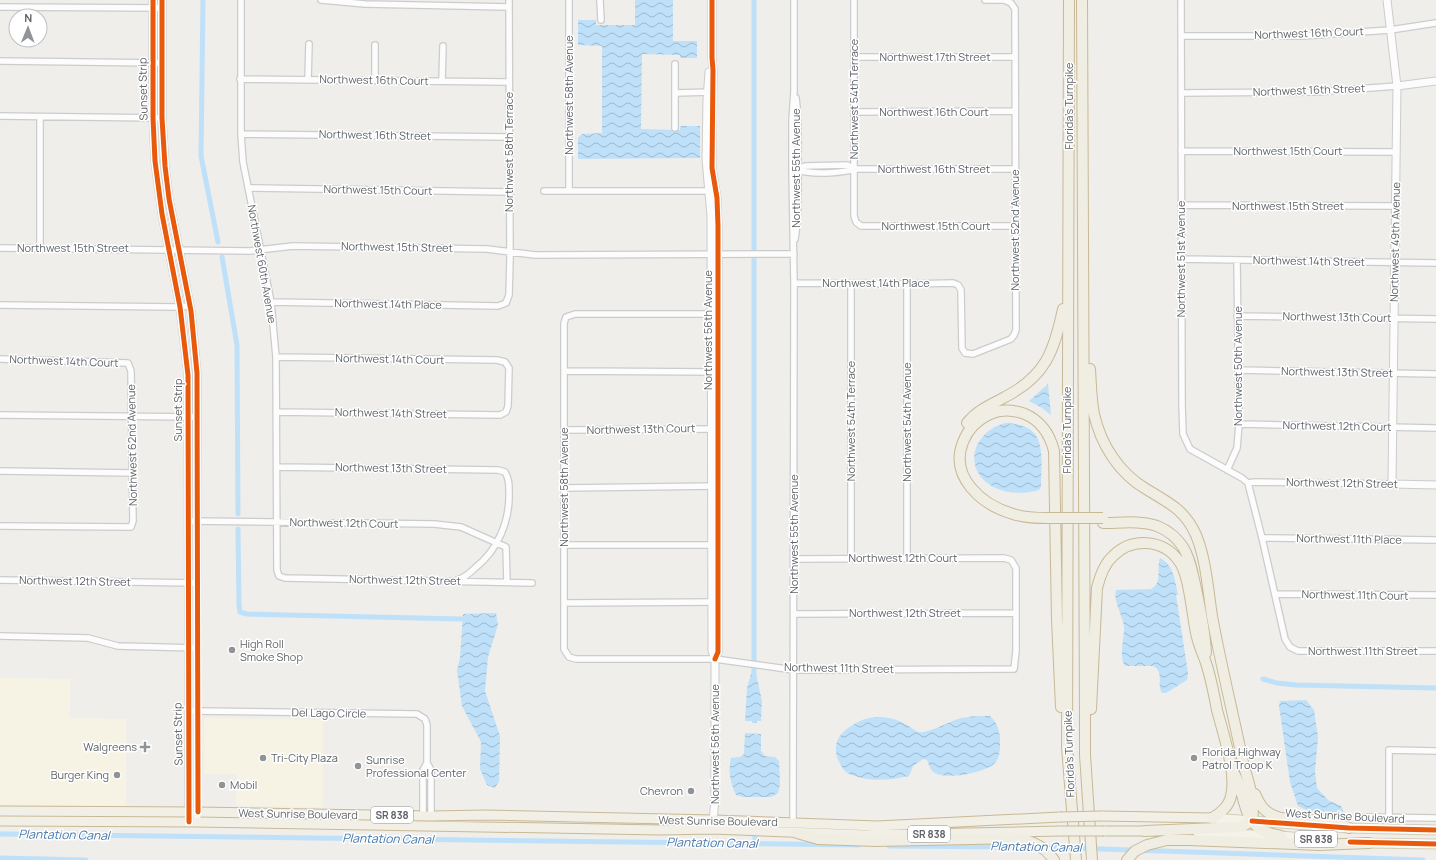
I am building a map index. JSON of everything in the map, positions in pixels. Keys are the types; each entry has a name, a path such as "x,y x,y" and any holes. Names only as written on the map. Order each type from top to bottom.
{"highway":[{"name":"Florida's Turnpike","path":"1069,0 1067,747 1076,858"},
{"name":"Florida's Turnpike","path":"1082,0 1085,720 1092,858"},
{"path":"1068,287 1056,340 1045,363 1036,375 1024,386 975,414 959,435 954,461 958,478 969,495 978,503 988,510 1012,520 1025,522 1148,519 1162,523 1176,531 1186,541 1195,557 1212,615"},
{"path":"1084,316 1094,414 1100,432 1110,453 1125,473 1141,486 1170,503 1186,518 1197,537 1203,559 1212,615 1244,767 1250,785 1254,808 1252,821"},
{"path":"1049,521 1026,518 1002,510 981,498 968,486 961,469 960,452 968,430 979,420 994,412 1020,412 1037,422 1048,433 1052,443 1054,451 1057,620 1061,706 1067,747"},
{"path":"1103,521 1150,524 1164,529 1181,544 1188,557 1191,567 1201,611 1205,638 1206,664"},
{"path":"1087,780 1092,764 1091,709 1097,588 1099,578 1106,564 1122,549 1134,544 1147,543 1162,546 1179,560 1183,568 1197,638 1206,664 1232,771 1232,791 1228,803 1217,815 1212,818"},
{"path":"1232,771 1237,779 1246,810 1252,821 1260,829 1281,836"},
{"path":"1250,785 1260,804 1273,815 1286,818 1335,822 1349,828"},
{"name":"West Sunrise Boulevard","path":"0,811 193,812 427,816 485,815 713,825 797,833 915,835 1145,831"},
{"path":"433,827 439,820 476,820 485,815"},
{"path":"331,826 345,820 424,821 427,816"},
{"name":"West Sunrise Boulevard","path":"0,821 193,822 331,826 661,830 713,825 793,823 900,825 1016,818 1102,816 1212,818"},
{"path":"539,829 559,822 569,822 575,818"},
{"path":"1145,831 1241,827 1252,821"},
{"path":"797,833 818,839 868,841 1018,838 1028,840 1039,845 1049,853 1054,860"},
{"path":"1127,860 1135,851 1147,845 1167,840 1319,845 1369,843"}],"main road":[{"name":"West Sunrise Boulevard","path":"1212,818 1349,828 1436,830"},
{"name":"West Sunrise Boulevard","path":"1145,831 1281,836 1369,843 1436,844"}],"street":[{"name":"Sunset Strip","path":"153,0 152,62 155,161 162,214 170,249 180,307 188,376 188,711 193,812"},
{"name":"Sunset Strip","path":"162,0 162,118 165,166 190,306 197,373 197,711 193,822"},
{"name":"Northwest 60th Avenue","path":"241,0 240,134 243,162 271,302 276,357 277,570 279,576"},
{"path":"321,0 365,4 509,7"},
{"name":"Northwest 58th Terrace","path":"506,303 509,295 509,0"},
{"name":"Northwest 58th Avenue","path":"569,0 569,191"},
{"path":"600,0 600,20"},
{"name":"Northwest 56th Avenue","path":"712,0 712,58 710,92 712,191 718,219 715,254 715,602 718,652 715,659 715,796 713,825"},
{"name":"Northwest 55th Avenue","path":"793,823 794,245 792,229 795,169 792,120 794,91 794,0"},
{"name":"Northwest 54th Terrace","path":"854,0 854,216 856,222"},
{"name":"Northwest 52nd Avenue","path":"958,285 961,290 962,348 965,353 973,354 1011,339 1016,330 1015,9 1011,3 1004,0 985,0"},
{"name":"Northwest 51st Avenue","path":"1181,0 1183,434 1190,449 1242,478 1248,483"},
{"name":"Northwest 49th Avenue","path":"1387,0 1397,86 1392,484"},
{"path":"0,7 162,8"},
{"name":"Northwest 16th Court","path":"1181,36 1302,36 1390,30 1436,23"},
{"path":"308,80 309,44"},
{"path":"375,45 375,80"},
{"path":"442,46 442,81"},
{"name":"Northwest 17th Street","path":"854,57 1015,57"},
{"path":"0,61 162,63"},
{"path":"675,64 675,128"},
{"name":"Northwest 16th Court","path":"240,79 508,82"},
{"name":"Northwest 16th Street","path":"1181,93 1315,92 1397,86 1436,81"},
{"path":"675,93 710,92"},
{"name":"Northwest 16th Court","path":"854,112 1015,111"},
{"path":"0,116 162,118"},
{"path":"40,117 40,248"},
{"name":"Northwest 16th Street","path":"240,134 509,137"},
{"name":"Northwest 15th Court","path":"1181,150 1396,152"},
{"name":"Northwest 16th Street","path":"795,169 806,172 846,172 854,169 1015,169"},
{"name":"Northwest 15th Court","path":"248,188 509,192"},
{"path":"544,191 712,191"},
{"name":"Northwest 15th Street","path":"1181,205 1395,206"},
{"path":"162,214 172,212"},
{"name":"Northwest 15th Court","path":"856,222 861,226 1016,226"},
{"name":"Northwest 15th Street","path":"0,248 261,250 293,246 487,248 535,255 794,254"},
{"name":"Northwest 14th Street","path":"1181,259 1436,263"},
{"name":"Northwest 50th Avenue","path":"1227,470 1237,448 1239,424 1237,260"},
{"name":"Northwest 14th Place","path":"794,283 953,283 958,285"},
{"name":"Northwest 54th Terrace","path":"851,284 852,558"},
{"name":"Northwest 54th Avenue","path":"907,284 907,559"},
{"name":"Northwest 14th Place","path":"271,302 498,306 506,303"},
{"path":"0,305 190,306"},
{"name":"Northwest 58th Avenue","path":"569,657 564,649 564,323 566,317 575,314 715,314"},
{"name":"Northwest 13th Court","path":"1237,316 1436,318"},
{"name":"Northwest 14th Court","path":"276,357 497,360 505,362 508,368 508,406 506,412"},
{"name":"Northwest 14th Court","path":"0,360 128,363"},
{"name":"Northwest 62nd Avenue","path":"0,526 131,527 133,521 132,417 131,371 128,363"},
{"name":"Northwest 13th Street","path":"1238,370 1436,374"},
{"path":"564,372 715,372"},
{"name":"Northwest 14th Street","path":"276,412 500,415 506,412"},
{"path":"0,415 197,417"},
{"name":"Northwest 12th Court","path":"1239,424 1436,428"},
{"name":"Northwest 13th Court","path":"564,430 715,429"},
{"name":"Northwest 13th Street","path":"277,467 498,470 505,472 509,478 509,502 505,523 497,544"},
{"path":"0,472 133,474"},
{"path":"1248,483 1275,594"},
{"name":"Northwest 12th Street","path":"1248,483 1436,485"},
{"path":"564,488 715,486"},
{"name":"Northwest 12th Court","path":"188,521 448,525 468,530 497,544"},
{"name":"Northwest 11th Place","path":"1262,538 1436,540"},
{"path":"455,581 462,578 480,565 497,544 503,545 507,550 506,582"},
{"path":"564,545 715,545"},
{"name":"Northwest 12th Court","path":"794,559 1004,558 1011,560 1016,568 1016,613"},
{"name":"Northwest 12th Street","path":"279,576 285,578 532,583"},
{"name":"Northwest 12th Street","path":"0,580 197,583"},
{"name":"Northwest 11th Court","path":"1275,594 1436,595"},
{"name":"Northwest 11th Street","path":"1275,594 1284,639 1290,647 1298,651 1436,651"},
{"path":"564,603 715,602"},
{"name":"Northwest 12th Street","path":"794,614 1016,613"},
{"name":"Northwest 11th Street","path":"569,657 576,660 715,659 794,670 1014,669 1016,651 1016,613"},
{"path":"0,636 88,638 118,646 197,648"},
{"name":"Del Lago Circle","path":"188,711 417,714 426,719 427,725 427,763 423,770 427,816"},
{"path":"1389,818 1389,750 1436,751"},
{"name":"Del Lago Circle","path":"427,763 431,770 427,816"},
{"path":"1363,816 1389,818 1436,818"}],"shaded area":[{"path":"0,678 70,679 70,718 126,719 126,806 0,805"},
{"name":"Tri-City Plaza","path":"204,718 323,720 323,807 236,806 237,774 204,774"}],"water":[{"path":"635,0 673,0 673,41 697,41 697,58 680,58 680,55 642,54 641,129 680,130 680,126 700,126 700,158 578,159 578,138 582,134 602,133 602,46 578,45 578,20 596,20 596,25 635,25"},
{"path":"1048,384 1051,415 1029,401"},
{"path":"1005,423 1019,425 1029,429 1036,435 1040,443 1042,464 1041,487 1039,490 1026,493 1004,491 986,482 979,474 975,465 974,456 976,447 987,432"},
{"path":"1160,558 1165,561 1171,569 1175,579 1178,595 1176,595 1188,673 1187,680 1166,693 1162,693 1160,690 1159,671 1153,666 1125,666 1122,657 1124,626 1115,594 1116,590 1151,589 1155,586 1158,579"},
{"path":"496,613 498,625 488,657 485,691 500,736 499,781 495,788 487,785 480,769 481,742 462,706 457,670 460,658 463,614"},
{"path":"753,667 755,669 762,701 761,721 757,721 757,723 745,721 747,688"},
{"path":"1306,700 1314,710 1318,737 1315,772 1317,788 1328,800 1341,806 1346,816 1312,813 1298,806 1290,782 1279,706 1280,701"},
{"path":"976,716 990,716 994,721 999,732 1000,752 998,759 994,764 974,773 956,776 941,775 933,772 927,760 923,759 913,766 909,776 895,779 875,780 861,778 848,773 844,770 838,760 836,747 839,737 852,725 864,719 882,717 894,719 918,732 922,732 932,730 958,719"},
{"path":"745,733 761,734 761,751 765,756 775,757 779,761 780,784 778,793 771,797 743,797 736,795 731,781 730,763 731,758 740,757 744,754"}],"waterway":[{"path":"203,0 201,156 218,242"},
{"path":"754,0 754,674"},
{"path":"222,257 237,345 238,514"},
{"path":"238,529 240,612 247,614 461,619"},
{"path":"1263,679 1277,683 1296,685 1436,688"},
{"name":"Plantation Canal","path":"0,834 859,845"},
{"path":"755,837 755,844"},
{"name":"Plantation Canal","path":"889,846 1035,847"},
{"name":"Plantation Canal","path":"1043,847 1423,860"},
{"path":"0,858 86,860"}],"cycle path":[{"path":"153,0 153,118 155,161 162,214 180,307 188,375 189,822"},
{"path":"162,0 162,118 165,166 169,199 191,311 197,373 198,812"},
{"path":"712,0 712,168 717,198 718,226 718,652 715,659"},
{"path":"1252,821 1349,828 1436,830"},
{"path":"1350,842 1436,844"}],"place":[{"name":"High Roll Smoke Shop","path":"232,650"},
{"name":"Walgreens","path":"145,747"},
{"name":"Tri-City Plaza","path":"263,758"},
{"name":"Florida Highway Patrol Troop K","path":"1194,758"},
{"name":"Sunrise Professional Center","path":"358,766"},
{"name":"Burger King","path":"117,775"},
{"name":"Mobil","path":"222,785"},
{"name":"Chevron","path":"691,791"}]}
